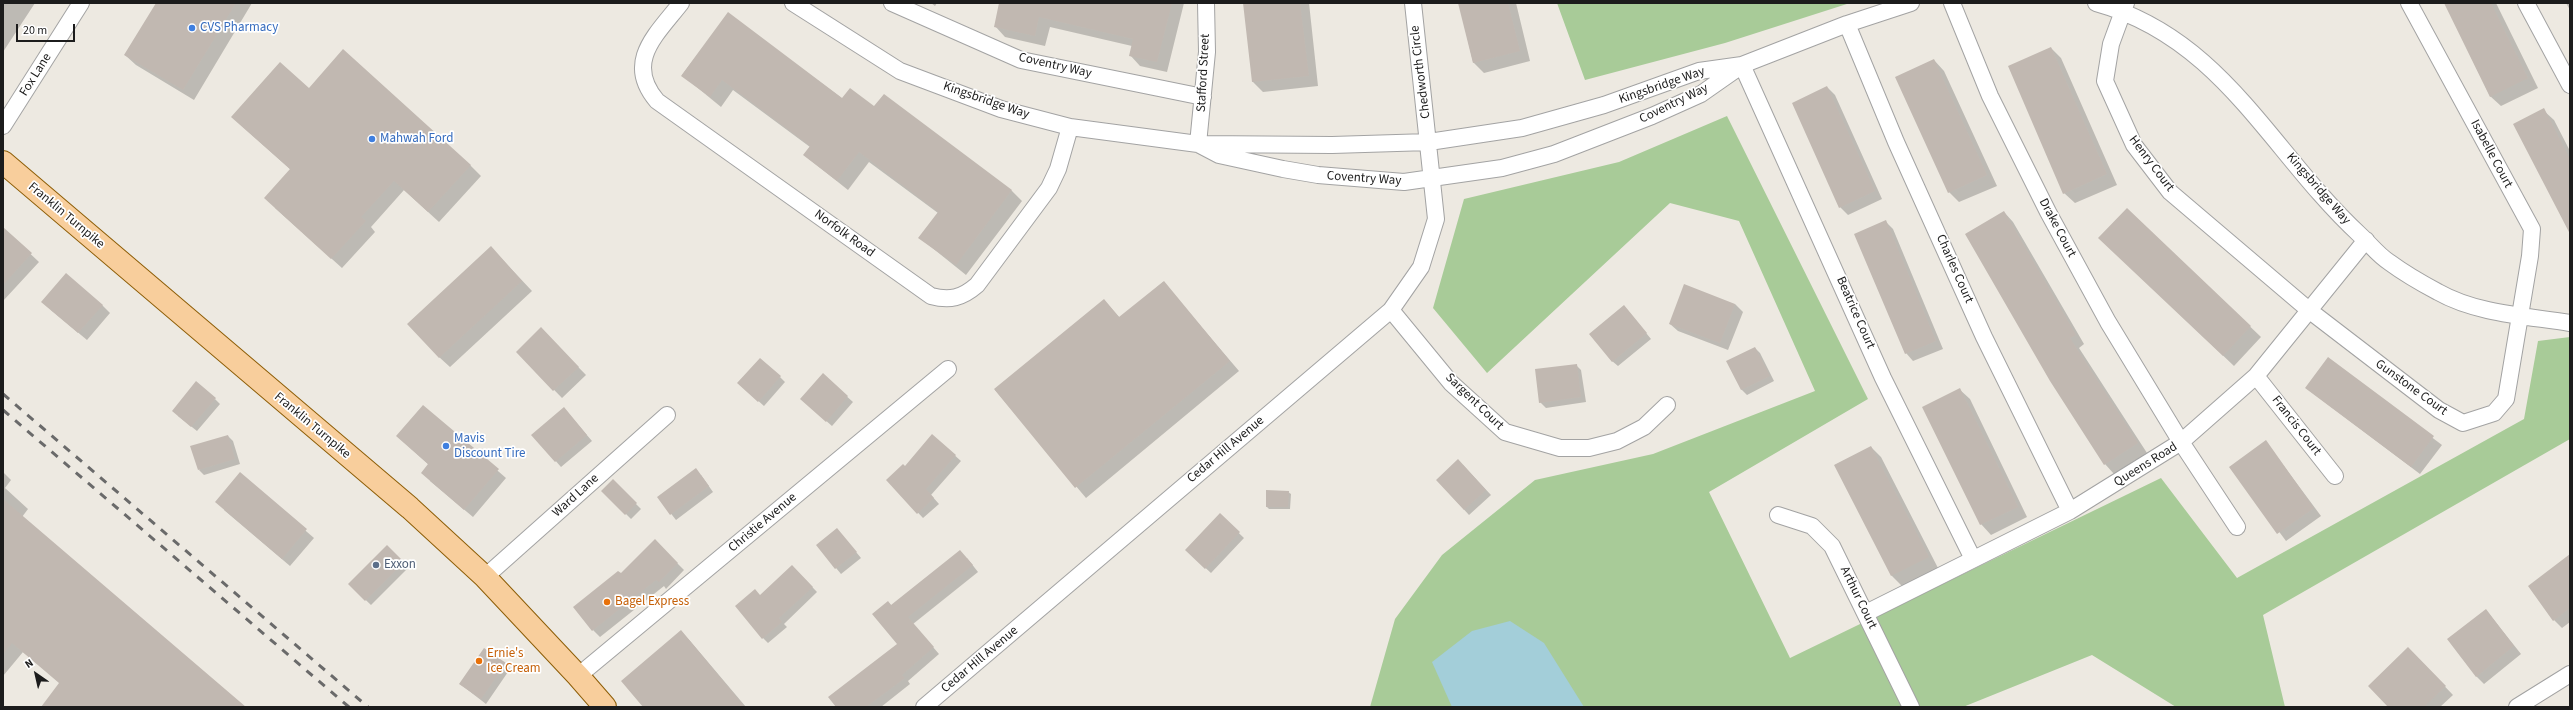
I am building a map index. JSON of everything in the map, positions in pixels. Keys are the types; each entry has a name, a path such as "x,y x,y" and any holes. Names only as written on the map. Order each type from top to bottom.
{"main road":[{"name":"Franklin Turnpike","path":"3,162 410,508 485,577 605,707"}],"street":[{"name":"Fox Lane","path":"3,126 81,3"},
{"name":"Norfolk Road","path":"681,3 647,48 642,69 648,90 658,101 931,296 944,300 956,298 967,294 977,285 1049,188 1058,169 1070,127"},
{"name":"Kingsbridge Way","path":"793,3 900,71 1001,109 1070,127 1198,144"},
{"name":"Coventry Way","path":"892,3 1021,60 1203,97"},
{"name":"Stafford Street","path":"1198,144 1207,52 1206,3"},
{"name":"Chedworth Circle","path":"1413,3 1430,142"},
{"name":"Kingsbridge Way","path":"1430,142 1522,128 1604,105 1699,71 1742,65 1848,24 1911,3"},
{"name":"Drake Court","path":"1952,3 1990,96 2048,212 2108,322 2181,442 2237,527"},
{"name":"Kingsbridge Way","path":"2096,3 2124,7 2165,32 2200,58 2247,105 2341,217 2388,262 2439,293 2480,308 2570,323"},
{"name":"Isabelle Court","path":"2409,3 2532,229 2530,256 2521,315"},
{"path":"2526,3 2570,85"},
{"name":"Henry Court","path":"2124,7 2111,44 2105,81 2134,145 2170,192 2310,311"},
{"name":"Charles Court","path":"1848,24 1896,142 1984,337 2070,510"},
{"name":"Coventry Way","path":"1198,144 1219,155 1318,175 1404,182 1502,168 1554,154 1652,116 1701,94 1742,65"},
{"name":"Beatrice Court","path":"1742,65 1883,378 1973,558"},
{"path":"1198,144 1332,145 1430,142"},
{"name":"Cedar Hill Avenue","path":"924,707 1391,310 1420,267 1436,219 1430,142"},
{"name":"Queens Road","path":"1866,613 2070,510 2181,442 2256,376 2366,240"},
{"name":"Sargent Court","path":"1391,310 1451,383 1505,432 1560,448 1589,448 1617,441 1644,427 1667,405"},
{"name":"Gunstone Court","path":"2310,311 2439,410 2463,423 2494,413 2506,399 2521,315"},
{"name":"Christie Avenue","path":"578,676 948,369"},
{"name":"Francis Court","path":"2256,376 2335,476"},
{"name":"Ward Lane","path":"485,577 667,415"},
{"name":"Arthur Court","path":"1778,515 1812,526 1832,546 1912,707"},
{"path":"2517,707 2570,674"}],"green space":[{"path":"1557,3 1850,3 1725,43 1585,80"},
{"path":"1727,116 1868,399 1709,492 1790,658 2161,478 2237,578 2524,419 2538,341 2570,337 2570,439 2263,615 2285,707 2176,707 2092,655 1963,707 1370,707 1395,619 1442,555 1535,480 1653,454 1815,391 1739,221 1670,203 1487,373 1433,308 1464,199 1619,162"}],"water":[{"path":"1510,621 1544,643 1584,707 1452,707 1432,662 1472,631"}],"building":[{"path":"156,3 236,3 183,90 124,55"},
{"path":"999,3 1172,3 1157,62 1129,56 1133,39 1039,17 1035,36 994,27"},
{"path":"1243,3 1300,3 1309,76 1252,82"},
{"path":"1458,3 1508,3 1520,51 1473,63"},
{"path":"2444,3 2491,3 2528,78 2490,97"},
{"path":"728,12 842,98 850,88 874,106 884,94 1012,190 956,265 918,238 938,212 859,152 837,181 803,155 810,146 722,80 710,97 681,76"},
{"path":"2051,47 2107,174 2063,194 2008,66"},
{"path":"343,49 471,165 428,212 394,181 361,217 366,221 331,259 264,198 290,169 231,117 280,62 309,88"},
{"path":"1934,59 1987,175 1948,193 1895,77"},
{"path":"1827,86 1875,191 1839,208 1792,103"},
{"path":"2544,108 2570,159 2570,234 2513,124"},
{"path":"2127,208 2251,326 2223,356 2098,238"},
{"path":"2004,211 2076,335 2070,338 2138,443 2104,465 2050,381 1965,234"},
{"path":"1886,220 1936,341 1905,354 1854,234"},
{"path":"3,227 32,253 3,285"},
{"path":"491,246 522,281 439,358 407,324"},
{"path":"66,273 103,305 78,333 41,302"},
{"path":"1164,281 1230,361 1075,488 994,389 1104,299 1119,317"},
{"path":"1684,284 1735,304 1720,343 1669,324"},
{"path":"1624,305 1647,333 1612,362 1589,334"},
{"path":"541,327 579,367 553,391 516,352"},
{"path":"1755,347 1770,376 1741,390 1726,361"},
{"path":"2328,357 2434,436 2411,467 2305,388"},
{"path":"760,358 781,376 758,402 737,383"},
{"path":"1577,364 1581,397 1539,403 1535,369"},
{"path":"823,373 848,396 826,422 800,399"},
{"path":"196,381 216,398 191,427 172,411"},
{"path":"1960,388 2018,507 1980,525 1922,407"},
{"path":"423,405 499,469 464,510 421,473 428,464 396,436"},
{"path":"564,407 587,435 555,462 531,435"},
{"path":"932,434 956,455 926,489 934,498 917,514 886,480 903,464 905,466"},
{"path":"228,435 235,459 198,470 190,446"},
{"path":"2266,440 2314,508 2277,534 2229,467"},
{"path":"1871,446 1929,557 1891,576 1834,465"},
{"path":"1458,459 1486,490 1464,510 1436,480"},
{"path":"696,468 709,486 670,515 657,497"},
{"path":"240,472 307,529 282,559 215,502"},
{"path":"613,479 637,503 625,515 601,491"},
{"path":"1266,490 1289,491 1288,507 1266,507"},
{"path":"3,499 246,707 41,707 59,683 12,643 3,654"},
{"path":"1220,513 1240,532 1205,569 1185,550"},
{"path":"837,528 857,552 835,569 816,545"},
{"path":"655,539 678,563 659,582 656,580 592,631 573,607 618,571 621,573"},
{"path":"387,545 404,562 365,601 348,584"},
{"path":"960,550 973,565 908,617 934,647 902,675 905,678 866,707 836,707 828,697 897,644 872,614 888,601 891,605"},
{"path":"2570,554 2570,608 2553,621 2528,586"},
{"path":"792,565 813,587 779,618 782,622 762,639 735,606 755,589 760,595"},
{"path":"2486,609 2514,646 2476,677 2447,639"},
{"path":"681,630 745,707 643,707 621,681"},
{"path":"2408,647 2446,686 2424,707 2388,707 2368,686"},
{"path":"484,648 506,663 481,699 459,684"}],"railway":[{"path":"3,394 368,707"},
{"path":"3,410 349,707"}],"place":[{"name":"CVS Pharmacy","path":"192,28"},
{"name":"Mahwah Ford","path":"372,139"},
{"name":"Mavis Discount Tire","path":"446,446"},
{"name":"Exxon","path":"376,565"},
{"name":"Bagel Express","path":"607,602"},
{"name":"Ernie's Ice Cream","path":"479,661"}]}
